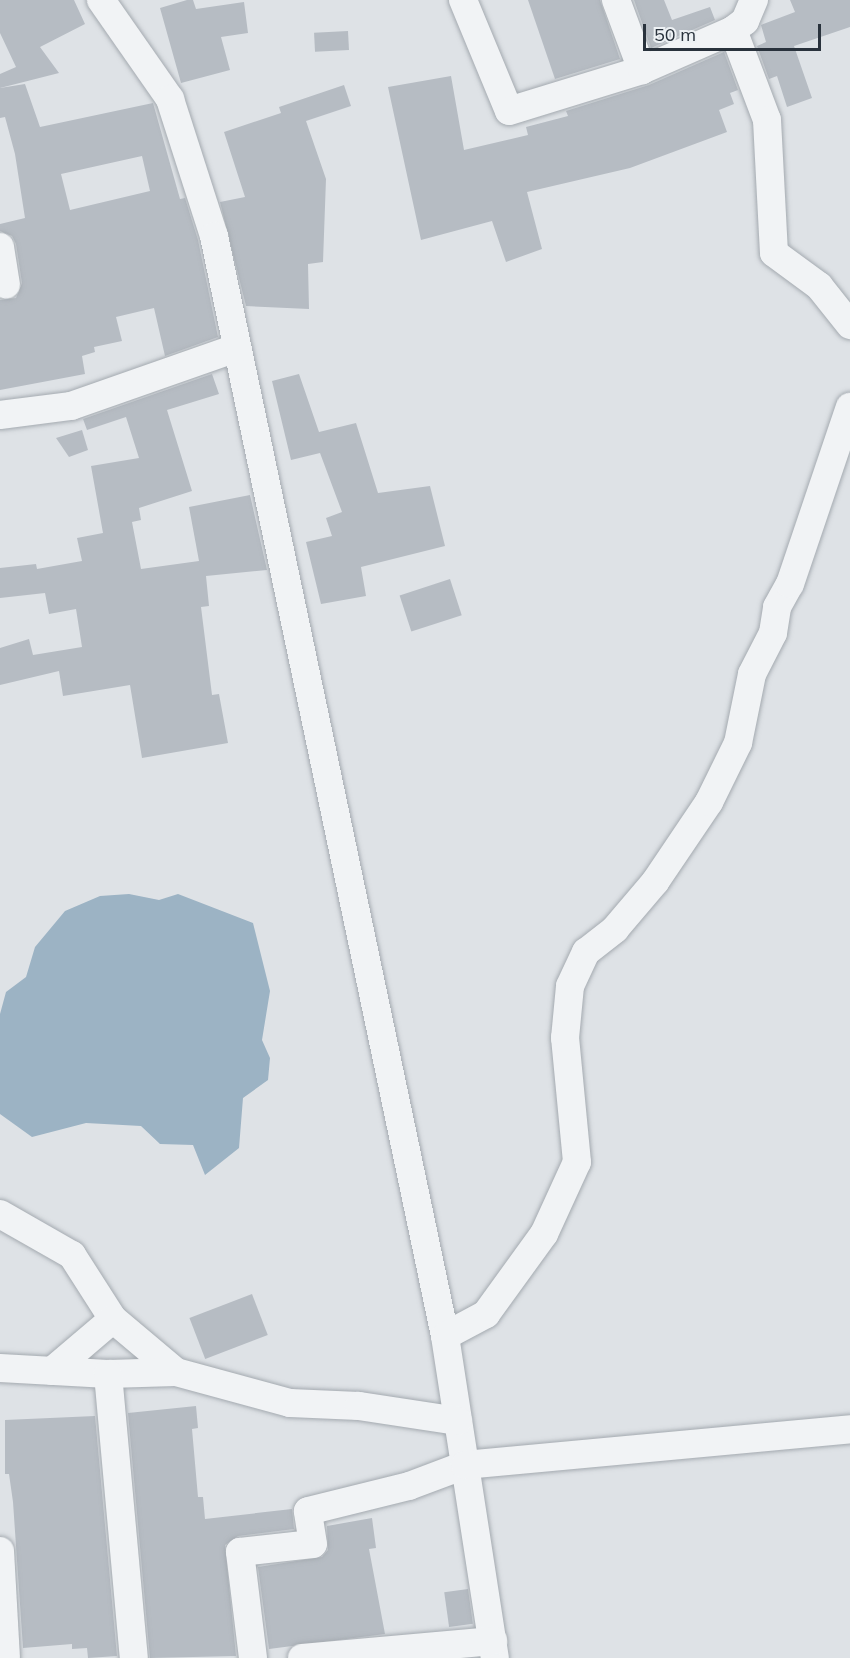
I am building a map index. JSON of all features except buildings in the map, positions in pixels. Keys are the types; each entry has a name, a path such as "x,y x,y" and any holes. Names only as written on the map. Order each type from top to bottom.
{"street":[{"path":"101,0 170,99 214,236 445,1336 494,1649 302,1658"},
{"path":"463,0 509,111 642,70 733,30 745,21 754,0"},
{"path":"616,0 642,70"},
{"path":"733,30 767,120 774,253 819,286 850,325"},
{"path":"0,247 6,285"},
{"path":"0,415 71,406 237,348"},
{"path":"445,1336 486,1314 544,1234 577,1162 565,1038 570,986 586,952 615,929 655,882 708,802 738,743 752,674 773,633 777,607 790,584 850,407"},
{"path":"0,1214 72,1256 113,1319 176,1372"},
{"path":"52,1371 113,1319"},
{"path":"0,1368 108,1374 176,1372 290,1403 458,1421"},
{"path":"108,1374 134,1658"},
{"path":"253,1658 240,1552 313,1544 308,1511 409,1486 465,1466 850,1429"},
{"path":"0,1551 12,1657"}],"water":[{"path":"129,894 159,900 178,894 253,923 270,991 262,1040 270,1058 268,1080 243,1098 239,1148 205,1175 193,1145 160,1144 141,1126 86,1123 32,1137 0,1114 0,1014 6,992 26,977 35,947 65,911 100,896"}]}
